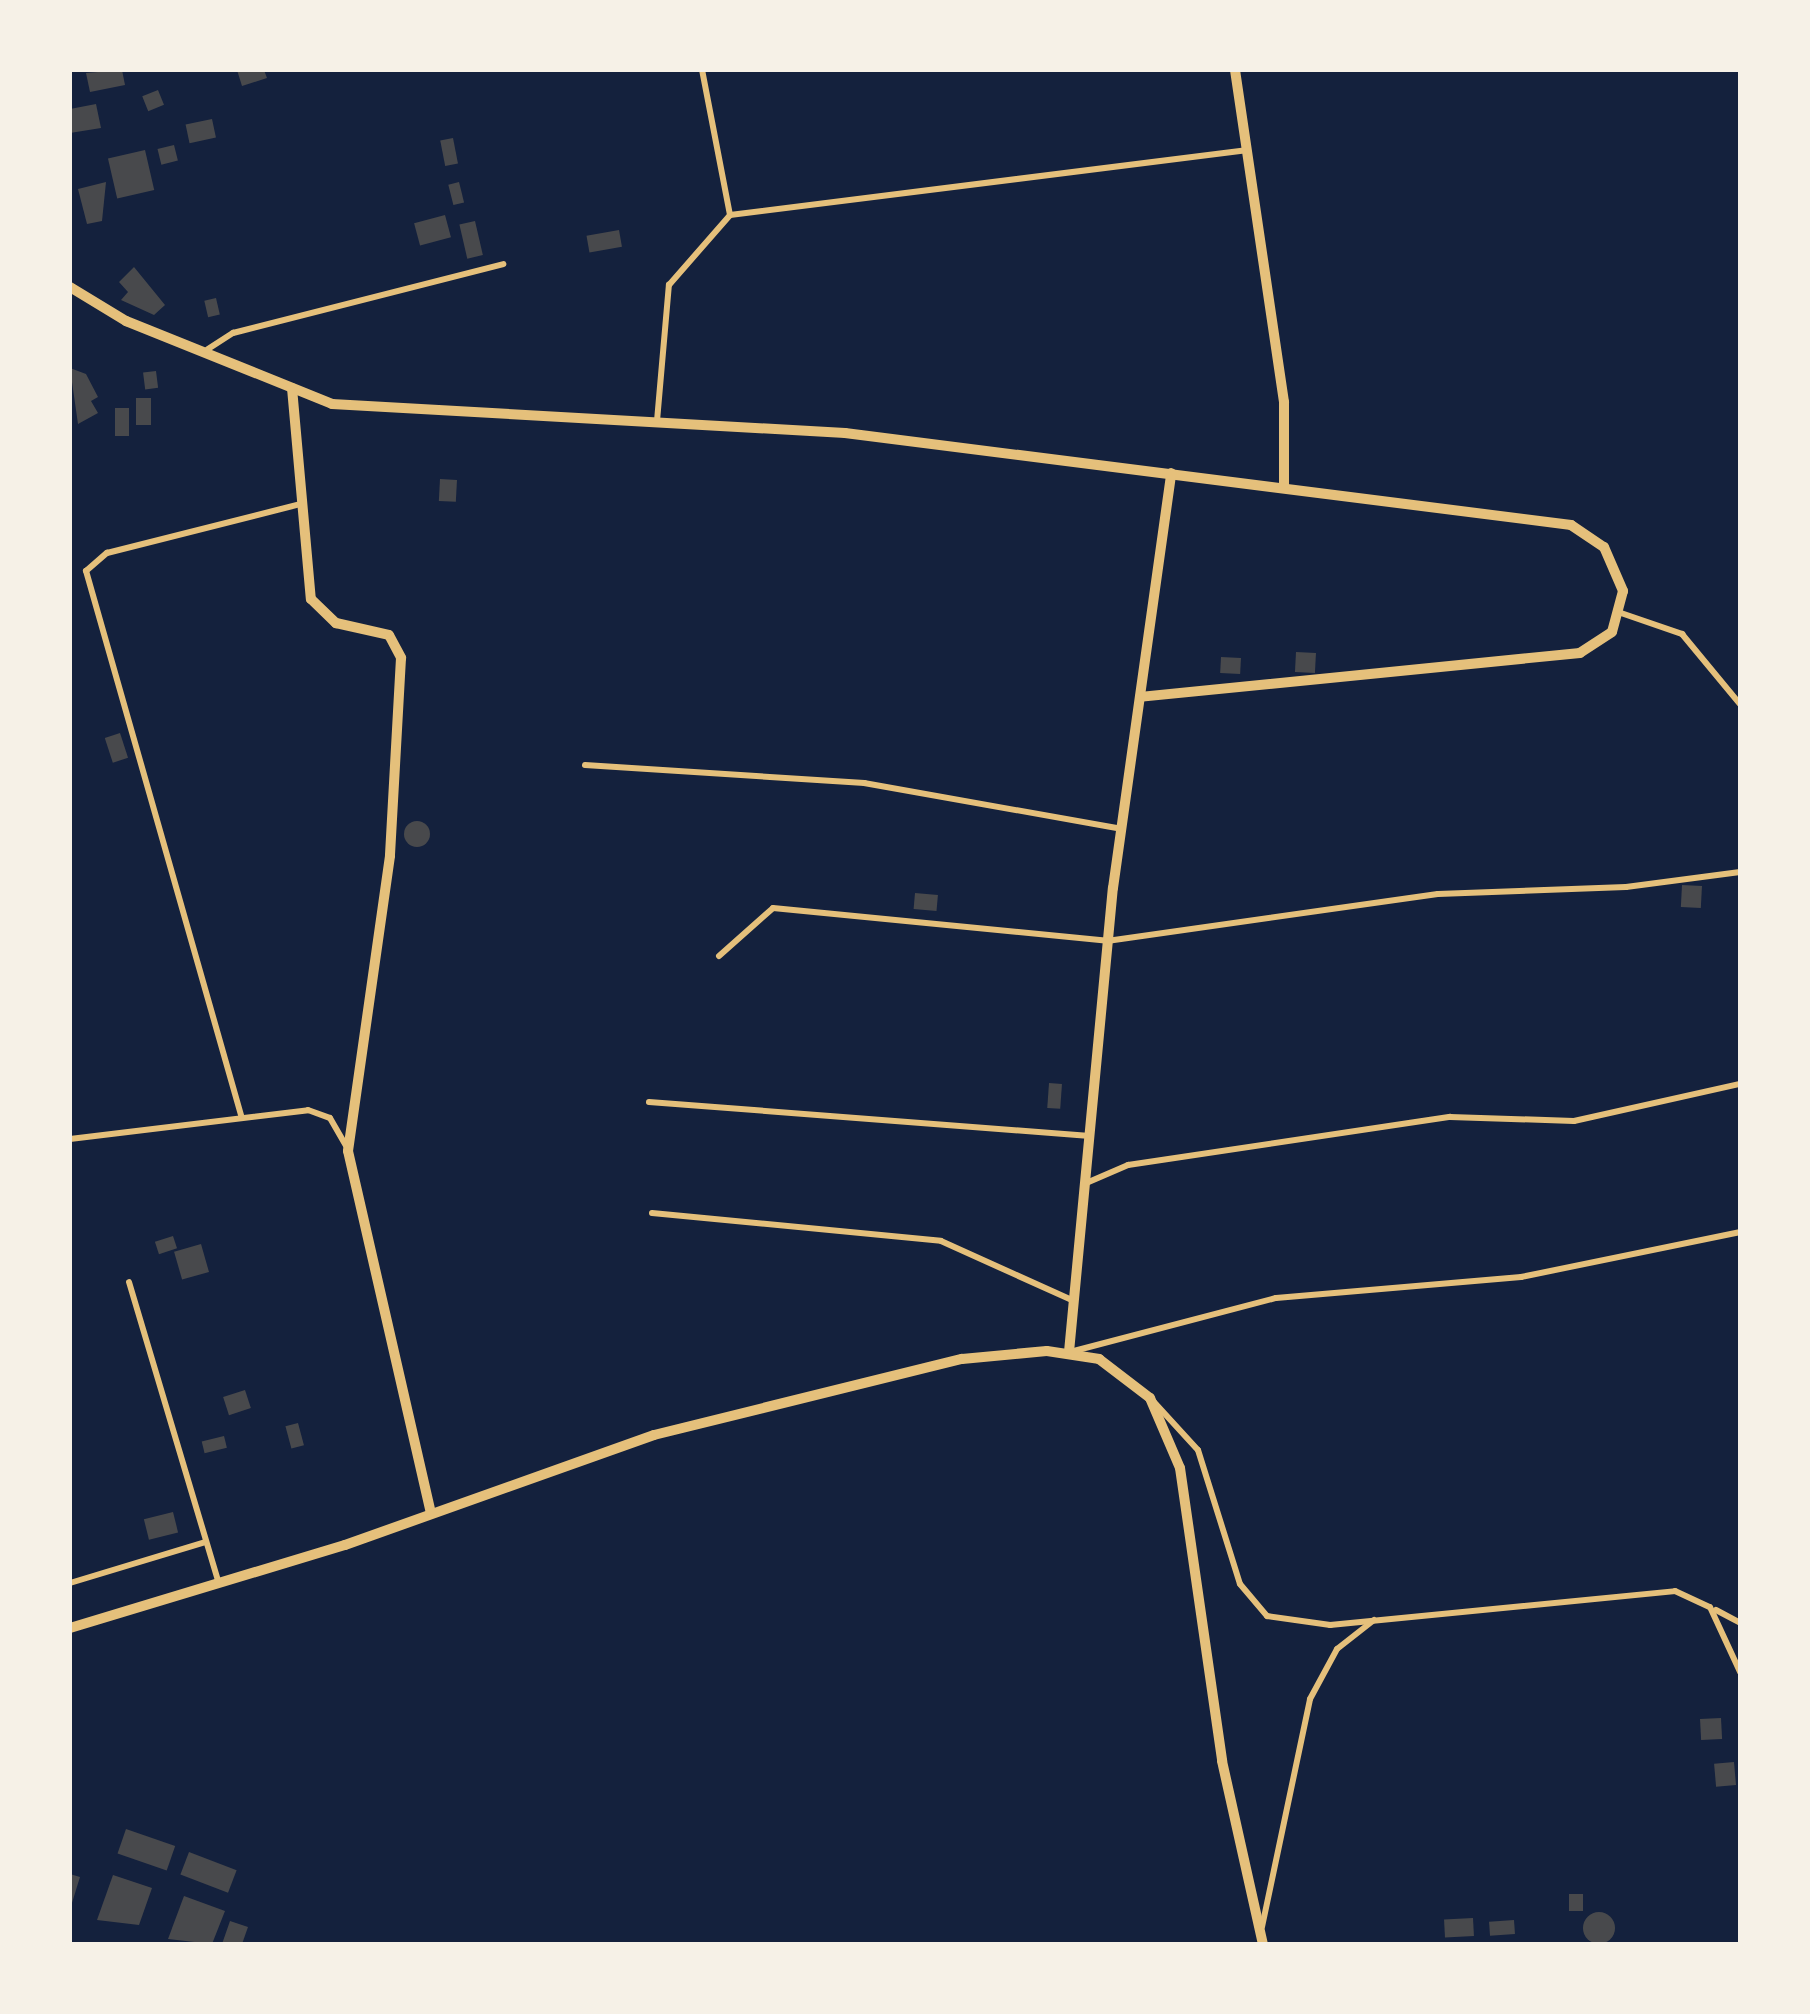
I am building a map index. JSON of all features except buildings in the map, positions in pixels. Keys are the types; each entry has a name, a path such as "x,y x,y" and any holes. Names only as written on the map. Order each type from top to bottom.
{"street":[{"path":"1235,70 1284,402 1284,488"},
{"path":"70,286 126,321 208,349 292,388 372,412 844,433 1171,473 1572,525 1618,568 1621,613 1598,646 1556,658 1140,696"},
{"path":"292,388 303,568 317,608 346,627 389,635 401,658 390,856 348,1151 431,1512"},
{"path":"1070,1352 1107,941 1171,473"},
{"path":"70,1628 431,1512 654,1435 962,1359 1070,1352 1127,1374 1150,1398 1180,1468 1222,1761 1262,1939"}],"lane":[{"path":"702,70 730,215"},
{"path":"657,422 669,286 730,215 1248,150"},
{"path":"208,349 233,333 503,264"},
{"path":"241,1115 86,571 107,553 300,504"},
{"path":"1621,613 1682,634 1740,704"},
{"path":"585,765 864,783 1121,829"},
{"path":"719,956 773,908 1107,941 1438,894 1626,887 1740,872"},
{"path":"1084,1184 1128,1165 1450,1117 1574,1121 1740,1084"},
{"path":"649,1102 1088,1136"},
{"path":"70,1139 241,1115 319,1112 348,1151"},
{"path":"652,1214 941,1241 1074,1301"},
{"path":"1070,1352 1276,1298 1521,1278 1740,1232"},
{"path":"130,1282 218,1581"},
{"path":"1150,1398 1198,1450 1240,1584 1256,1608 1299,1625 1614,1590 1674,1590 1740,1622"},
{"path":"70,1583 206,1542"},
{"path":"1710,1607 1740,1672"},
{"path":"1262,1939 1284,1788 1310,1699 1337,1649 1375,1619"}]}
